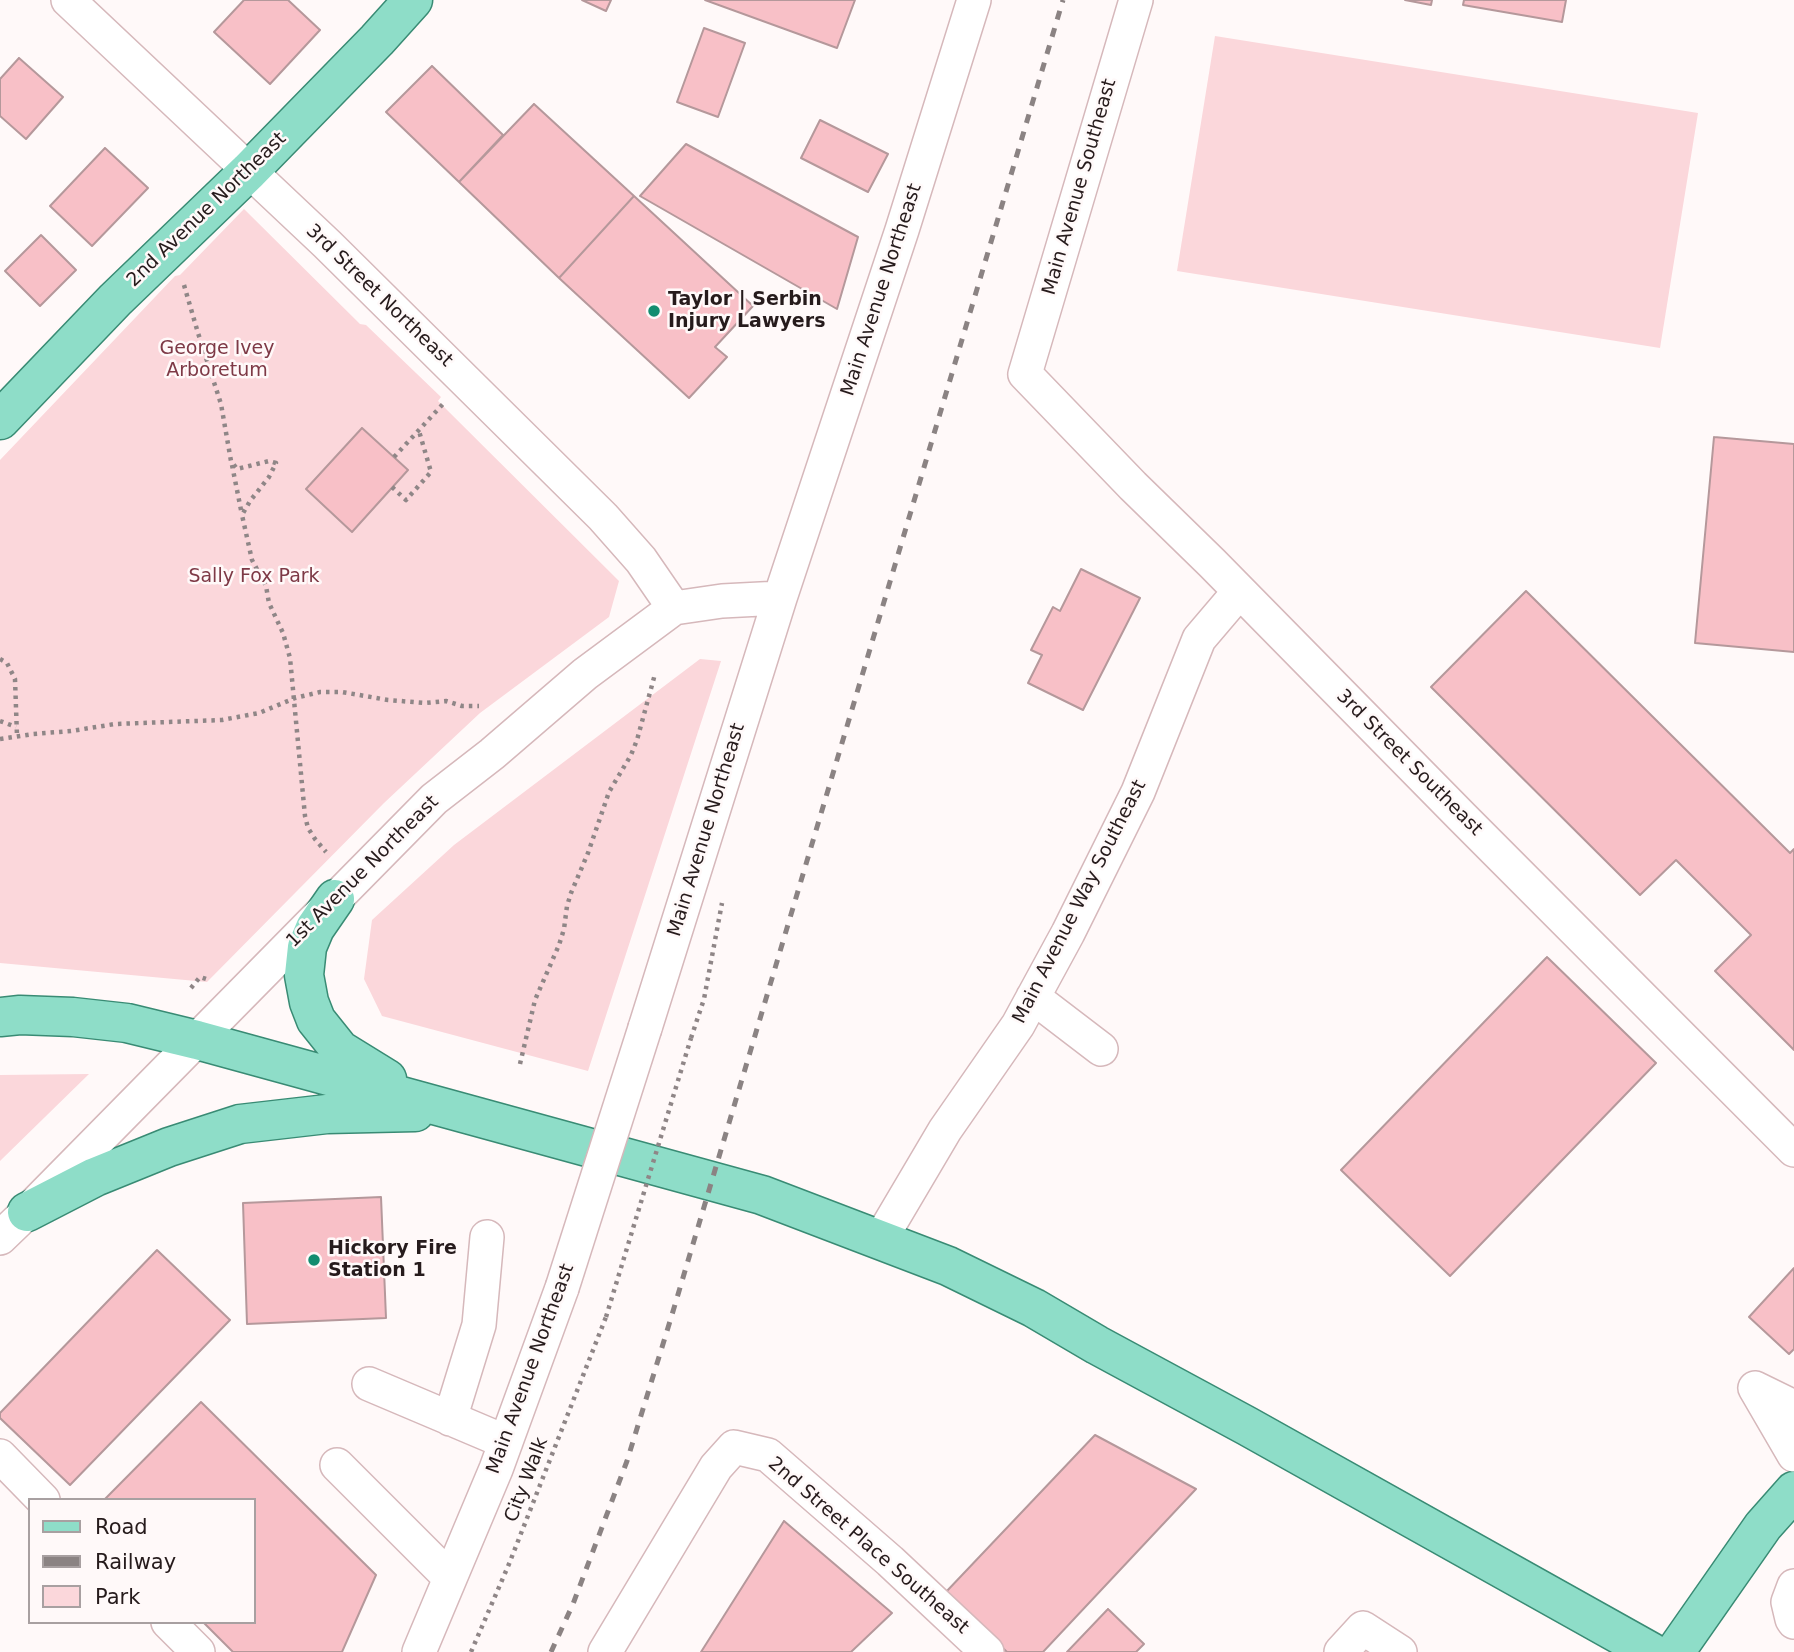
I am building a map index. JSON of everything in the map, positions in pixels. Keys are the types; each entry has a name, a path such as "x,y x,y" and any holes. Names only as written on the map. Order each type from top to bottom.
{"main road":[{"name":"2nd Avenue Northeast","path":"0,420 115,300 249,171 413,0"},
{"path":"335,899 315,928 307,947 304,975 309,1002 316,1020 340,1050 385,1078 456,1111"},
{"path":"0,1017 73,1017 127,1023 197,1040 762,1195 948,1266 1034,1308 1651,1652"},
{"path":"13,1225 95,1177 169,1147 240,1124 327,1114 456,1111"},
{"path":"1675,1652 1763,1526 1794,1492"}],"street":[{"name":"3rd Street Northeast","path":"68,0 327,244 603,517 641,560 674,608"},
{"name":"Main Avenue Northeast","path":"419,1652 506,1442 562,1288 780,598 899,240 974,0"},
{"name":"Main Avenue Southeast","path":"1025,374 1136,0"},
{"name":"3rd Street Southeast","path":"1025,374 1133,486 1794,1150"},
{"name":"Main Avenue Way Southeast","path":"880,1240 945,1130 1018,1025 1068,933 1138,792 1199,639 1239,592"},
{"name":"1st Avenue Northeast","path":"13,1225 434,799 492,754 585,674 674,608 722,601 780,598"},
{"path":"1033,997 1101,1049"},
{"path":"450,1419 479,1325 487,1237"},
{"path":"369,1384 506,1442"},
{"path":"1794,1407 1755,1388 1794,1455"},
{"name":"2nd Street Place Southeast","path":"605,1652 716,1467 734,1447 768,1455 890,1561 987,1652"},
{"path":"0,1455 41,1498"},
{"path":"337,1465 450,1578"},
{"path":"1794,1586 1788,1602 1794,1622"},
{"path":"170,1624 198,1652"},
{"path":"1341,1652 1363,1628 1400,1652"}],"path":[{"path":"165,251 180,269 221,404 225,437 252,561 266,586 269,603 290,658 305,816 308,828 326,852"},
{"path":"394,457 465,381"},
{"path":"392,487 406,500 431,472 419,430"},
{"path":"231,461 237,469 269,461 276,463 242,515"},
{"path":"0,659 7,663 15,680 17,736"},
{"path":"520,1064 535,999 559,945 571,893 605,801 637,740 655,674"},
{"path":"0,739 115,724 222,720 259,713 295,698 320,692 479,706"},
{"path":"0,721 16,727"},
{"path":"191,988 200,977 214,981"},
{"name":"City Walk","path":"471,1652 509,1564 606,1317 691,1038"}],"green space":[{"path":"1215,36 1698,113 1660,348 1177,271"},
{"name":"Sally Fox Park","path":"244,209 360,324 366,325 441,397 438,401 619,581 609,617 480,713 384,803 207,982 0,963 0,460 175,276 180,275"},
{"path":"700,659 721,661 588,1071 382,1016 364,979 372,920 454,845"},
{"path":"89,1074 0,1161 0,1075"}],"building":[{"path":"244,0 288,0 320,30 270,84 214,32"},
{"path":"582,0 611,0 606,11"},
{"path":"705,0 855,0 837,48"},
{"path":"1405,0 1432,0 1431,5"},
{"path":"1464,0 1566,0 1562,22 1463,5"},
{"path":"704,28 745,43 718,117 677,102"},
{"path":"19,58 63,97 26,139 0,116 0,79"},
{"path":"432,66 503,135 459,182 386,112"},
{"path":"534,104 634,196 559,278 459,182"},
{"path":"820,120 888,154 868,192 801,158"},
{"path":"686,144 858,237 837,309 640,196"},
{"path":"105,148 148,188 92,246 50,206"},
{"path":"634,196 753,306 715,347 727,357 689,398 559,278"},
{"path":"41,235 76,270 40,306 5,271"},
{"path":"362,428 408,470 352,532 306,489"},
{"path":"1714,437 1794,444 1794,652 1695,643"},
{"path":"1081,569 1140,598 1083,710 1028,683 1042,655 1031,650 1053,607 1060,611"},
{"path":"1526,591 1790,853 1794,849 1794,1050 1715,971 1751,935 1676,860 1640,895 1431,687"},
{"path":"1547,957 1656,1063 1450,1276 1341,1170"},
{"name":"Hickory Fire Station 1","path":"381,1197 386,1318 247,1324 243,1203"},
{"path":"157,1250 230,1320 70,1485 0,1418 0,1413"},
{"path":"1794,1268 1794,1349 1789,1354 1749,1317"},
{"path":"201,1402 376,1575 342,1652 233,1652 205,1624 256,1624 256,1498 106,1498"},
{"path":"1095,1435 1196,1489 1043,1652 1007,1652 945,1593"},
{"path":"784,1521 892,1613 851,1652 701,1652"},
{"path":"1108,1609 1144,1644 1136,1652 1067,1652"}],"railway":[{"path":"551,1652 573,1604 627,1461 1063,0"}],"place":[{"name":"Taylor | Serbin Injury Lawyers","path":"654,311"},
{"name":"Hickory Fire Station 1","path":"314,1260"}],"park label":[{"name":"George Ivey Arboretum","path":"217,360"}]}
